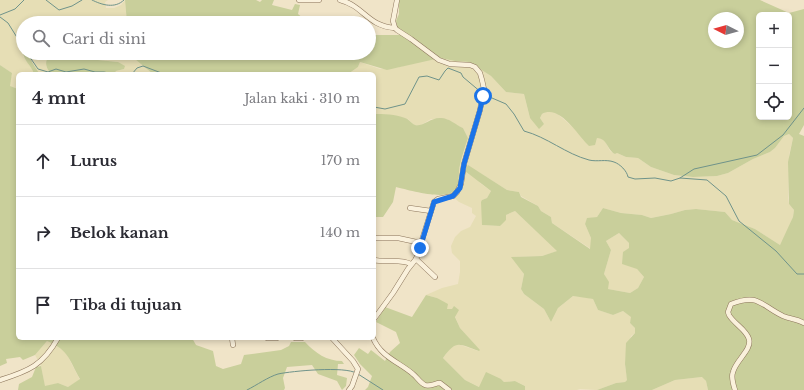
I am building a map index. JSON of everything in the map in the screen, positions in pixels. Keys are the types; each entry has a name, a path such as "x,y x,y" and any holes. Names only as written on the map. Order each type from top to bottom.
{"street":[{"path":"299,0 319,0"},
{"path":"340,0 353,5 367,16"},
{"path":"376,315 416,259 434,202 453,196 460,188 464,164 480,110 484,89 481,76 475,67 470,65 450,64 440,60 395,28 393,16 396,0"},
{"path":"376,23 384,27 395,28"},
{"path":"410,208 431,211"},
{"path":"376,238 398,238 421,243"},
{"path":"416,259 434,277"},
{"path":"376,260 400,260 411,264"},
{"path":"735,390 732,373 736,364 749,346 749,340 747,334 729,315 728,312 731,304 745,299 753,300 768,306 786,317 804,323"},
{"path":"0,380 24,372 40,363 49,353 57,340"},
{"path":"232,340 233,345"},
{"path":"334,340 353,361 358,369 356,377 349,390"},
{"path":"374,340 377,346 384,353 394,362 414,374 422,384 427,385 440,383 449,390"}],"shaded area":[{"path":"0,0 108,0 105,2 106,8 114,8 121,5 125,0 126,16 16,16 16,60 26,60 33,72 16,72 16,88 9,86 12,73 0,65"},
{"path":"440,58 469,62 491,76 506,92 524,94 530,118 544,124 540,118 542,114 548,111 554,112 577,131 596,141 597,138 600,138 605,141 610,151 615,154 617,153 626,157 638,158 651,167 674,175 693,177 717,176 728,173 753,159 770,152 784,136 789,134 793,138 789,155 788,198 789,204 794,210 788,230 780,245 755,229 732,220 725,212 696,209 651,218 642,215 621,213 603,208 597,217 587,219 585,224 591,238 591,249 552,223 551,217 541,211 538,206 521,196 519,192 507,190 477,171 480,183 491,191 487,198 482,200 482,225 500,226 506,215 515,211 558,251 542,256 512,257 524,274 521,289 524,294 544,309 551,322 558,308 573,296 593,299 598,310 613,315 623,311 632,317 630,323 635,328 635,333 631,336 626,354 625,366 627,380 625,382 616,383 597,390 525,390 525,386 515,381 504,382 501,379 479,387 465,380 443,358 452,346 458,344 478,351 479,350 460,328 452,309 447,309 437,298 426,295 442,288 458,284 460,261 452,253 451,246 455,237 461,231 470,227 476,216 472,213 472,208 459,202 450,194 455,191 457,186 460,166 468,138 463,128 447,119 431,119 421,125 414,125 408,119 390,115 376,114 376,72 351,72 358,67 360,62 380,69 396,68 425,60"},
{"path":"32,60 47,60 46,66 50,72 37,72"},
{"path":"98,60 137,60 151,72 115,72 124,69 118,62"},
{"path":"619,233 629,243 629,248 637,269 644,277 638,288 630,293 608,289 604,274 611,250 606,241"},
{"path":"47,341 57,345 66,353 80,380 68,387 58,383 45,387 41,366 35,355"},
{"path":"703,377 706,381 708,390 652,390 675,380"}],"green space":[{"path":"125,0 256,0 260,2 262,0 274,0 272,5 292,10 295,4 300,5 298,14 300,16 126,16"},
{"path":"399,0 760,0 787,12 756,12 756,120 792,120 792,12 804,9 804,125 799,134 804,136 804,390 708,390 706,381 702,377 675,380 652,390 597,390 616,383 625,382 627,380 625,364 626,343 635,333 635,328 630,323 631,317 623,311 613,315 598,310 593,299 573,296 558,308 551,322 544,309 524,294 521,289 524,274 511,257 542,256 557,251 515,211 506,215 506,220 500,226 482,225 481,202 487,198 491,191 465,171 468,165 507,190 519,192 521,197 538,206 541,211 551,217 552,223 590,249 591,238 585,224 587,218 597,217 603,208 621,213 642,215 651,218 696,209 725,212 732,220 755,229 780,245 793,217 794,210 789,204 788,162 793,138 789,134 784,136 770,152 753,159 728,173 717,176 693,177 674,175 651,167 638,158 626,157 617,153 615,154 601,139 597,138 595,145 589,146 568,122 555,113 549,112 542,114 540,118 544,124 539,129 530,118 524,94 506,92 491,76 469,62 440,58 387,70 360,62 358,67 351,72 151,72 136,60 376,60 376,35 399,35 396,21 399,14","holes":["619,233 629,243 629,248 623,252 622,264 637,269 644,277 638,288 630,293 608,289 609,282 604,274 611,250 606,241"]},
{"path":"25,60 31,60 39,72 33,72"},
{"path":"47,60 98,60 118,62 125,66 124,69 115,72 50,72 46,66"},
{"path":"0,65 12,73 10,86 16,88 16,340 193,340 196,345 213,351 216,366 223,369 241,364 244,355 281,350 289,346 291,342 305,342 322,356 331,360 342,361 344,364 338,364 337,375 347,378 346,386 342,390 337,381 318,374 312,365 287,367 283,378 284,390 18,390 19,384 32,377 36,367 41,366 45,386 58,383 68,387 80,379 68,356 60,348 47,341 35,355 23,360 20,357 6,359 7,363 0,366"},
{"path":"376,114 397,116 406,119 415,125 437,118 444,118 463,128 468,138 460,165 456,189 452,193 437,195 396,187 393,202 383,217 376,217"},
{"path":"426,295 437,298 448,304 447,309 452,309 454,306 459,310 455,317 460,328 480,350 458,345 452,348 443,358 465,380 479,387 486,372 504,382 515,381 525,386 525,390 365,390 368,387 372,376 360,364 354,355 359,348 368,354 371,350 385,361 390,352 400,343 396,332 376,322 385,307 412,317"}],"waterway":[{"path":"0,15 15,9 24,0"},
{"path":"46,0 59,10 72,6 82,0"},
{"path":"92,0 104,5 113,5 124,0"},
{"path":"0,17 8,23 16,36"},
{"path":"32,60 38,69 48,72"},
{"path":"134,72 137,68 143,66 159,72"},
{"path":"376,107 385,109 405,104 419,77 427,76 439,80 448,68 461,73 463,77 482,93"},
{"path":"48,72 56,69 66,72"},
{"path":"66,72 84,69 95,72"},
{"path":"95,72 104,72"},
{"path":"485,95 506,104 524,131 541,137 564,150 589,160 611,161 616,163 625,170 628,177 635,179 655,178 671,181 680,178 707,180 726,196 739,221 776,251 797,274 804,274"},
{"path":"680,178 694,169 757,155 783,135 804,108"},
{"path":"247,390 278,374 330,369 356,373"},
{"path":"358,374 383,390"}],"route":[{"path":"420,248 434,202 438,199 450,198 455,195 460,188 464,164 483,96"}]}
